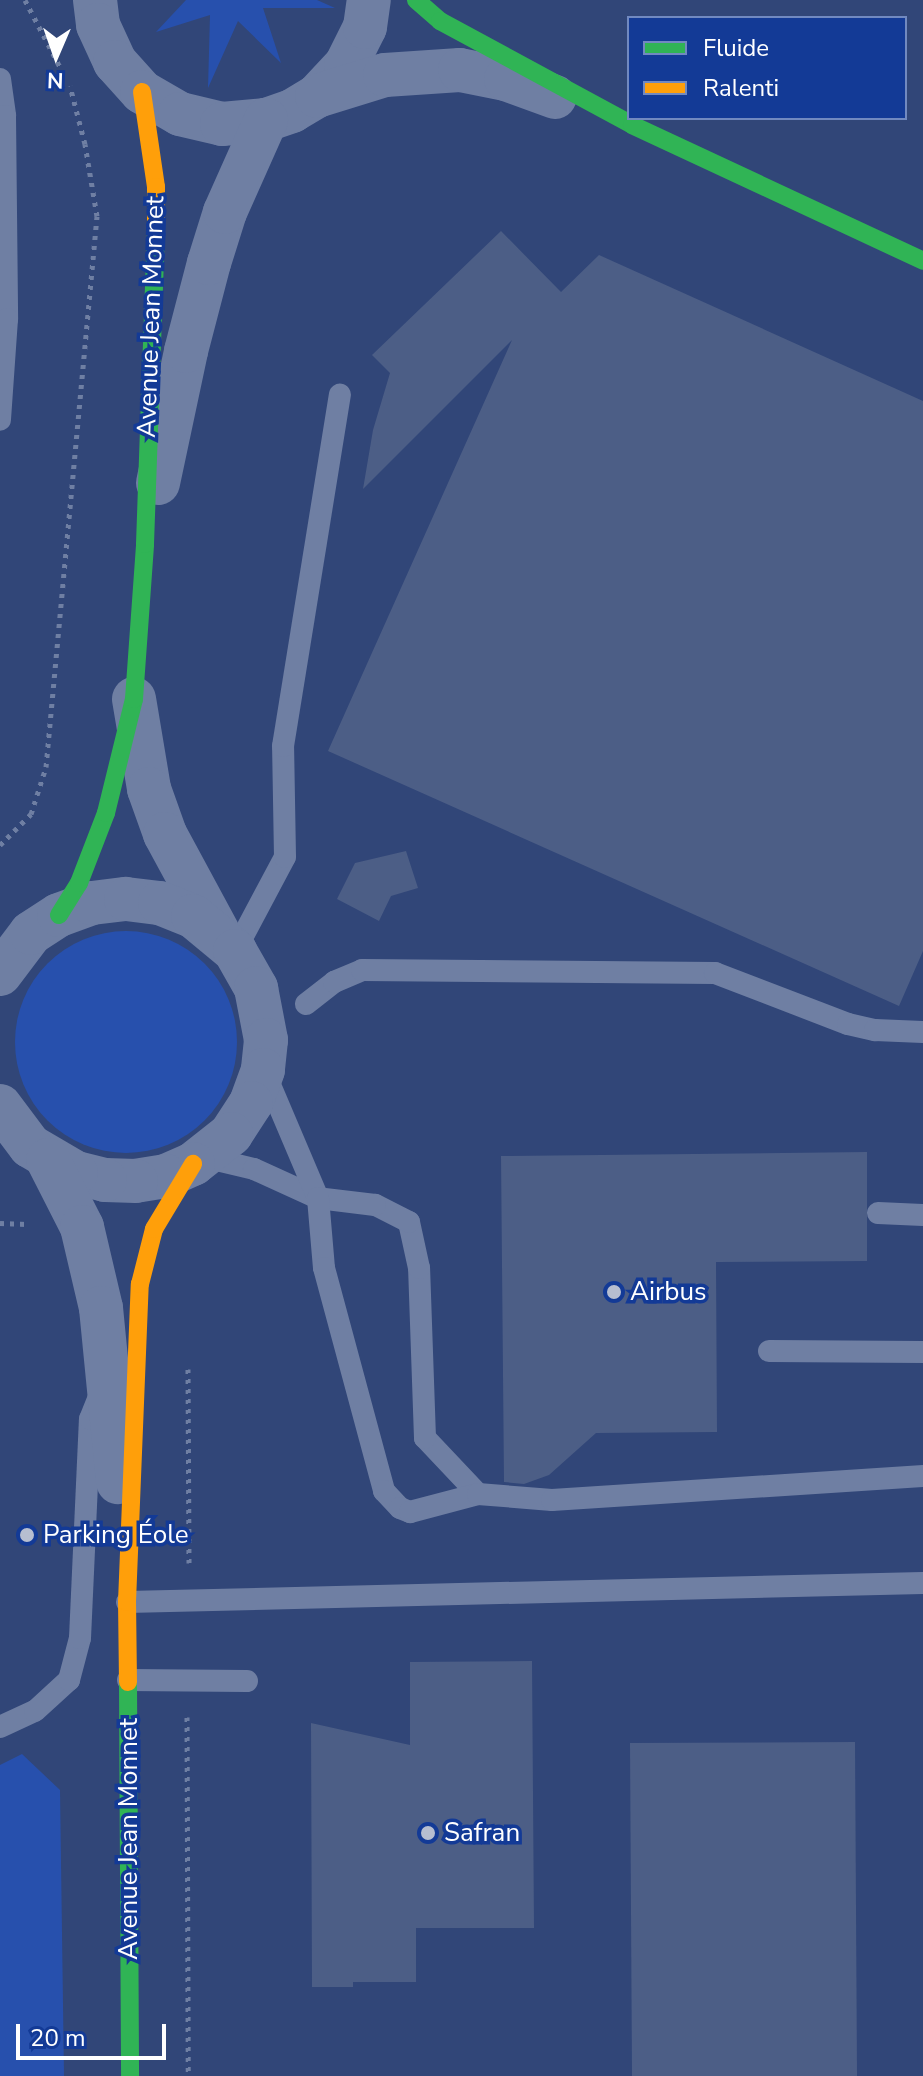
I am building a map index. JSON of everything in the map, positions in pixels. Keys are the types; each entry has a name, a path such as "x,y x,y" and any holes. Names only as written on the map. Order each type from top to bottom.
{"street":[{"path":"95,0 98,25 115,62 142,92 180,114 222,124 266,120 292,111 317,96 385,75 460,70 506,79 632,125"},
{"path":"317,96 346,65 365,27 369,0"},
{"path":"416,0 440,21 632,125 923,261"},
{"name":"Avenue Jean Monnet","path":"59,915 79,883 106,813 134,699 145,544 156,187 142,92"},
{"name":"Avenue Jean Monnet","path":"145,544 186,351 209,263 225,212 266,120"},
{"name":"Avenue Jean Monnet","path":"134,699 149,789 172,848 256,988 263,1010 266,1040 263,1070"},
{"path":"3,964 31,933 59,915 103,901 126,899 160,903 193,916 228,944"},
{"path":"26,1147 76,1173 120,1181 166,1176 198,1160 231,1134 244,1114 263,1070"},
{"name":"Avenue Jean Monnet","path":"0,1106 82,1227 101,1308 127,1602"},
{"name":"Avenue Jean Monnet","path":"130,2076 127,1602 140,1284 154,1229 198,1160"}],"lane":[{"path":"0,79 5,116 7,319 0,420"},
{"path":"228,944 285,857 283,746 340,395"},
{"path":"306,1004 334,982 362,970 715,973 848,1024 875,1030 923,1032"},
{"path":"263,1070 318,1198 324,1268 384,1491 400,1508 410,1512 478,1494 552,1500 923,1476"},
{"path":"198,1160 254,1169 318,1198 375,1205 409,1222 419,1268 425,1438 478,1494"},
{"path":"878,1213 923,1215"},
{"path":"769,1351 923,1352"},
{"path":"0,1727 35,1711 69,1680 80,1638 90,1419 107,1374"},
{"path":"127,1602 923,1583"},
{"path":"128,1680 247,1681"}],"path":[{"path":"0,845 31,814 46,767 97,216 70,85 25,0"}],"shaded area":[{"path":"186,0 317,0 335,8 263,8 281,63 238,21 208,88 210,15 156,32"},
{"path":"126,931 169,939 205,963 229,999 237,1042 229,1085 205,1121 169,1145 126,1153 83,1145 47,1121 23,1085 15,1042 23,999 47,963 83,939"},
{"path":"22,1754 60,1790 64,2076 0,2076 0,1765"}],"building":[{"path":"501,231 561,292 599,255 923,401 923,951 899,1006 328,751 512,340 363,489 373,430 390,373 372,355"},
{"path":"406,851 418,888 391,896 379,921 337,899 355,863"},
{"path":"867,1152 867,1261 716,1262 717,1432 596,1433 549,1475 524,1484 504,1482 501,1156"},
{"path":"532,1661 534,1928 416,1928 416,1982 353,1982 353,1987 312,1987 311,1723 410,1745 410,1662"},
{"path":"855,1742 857,2076 632,2076 630,1743"}],"traffic: fast":[{"path":"416,0 440,21 632,125 923,261"},
{"path":"59,915 79,883 106,813 134,699 145,544 156,236"},
{"path":"128,1682 130,2076"}],"traffic: slow":[{"path":"142,92 156,187 156,236"},
{"path":"128,1682 127,1602 140,1284 154,1229 193,1164"}],"place":[{"name":"Airbus","path":"614,1292"},
{"name":"Parking Éole","path":"27,1535"},
{"name":"Safran","path":"428,1833"}]}
